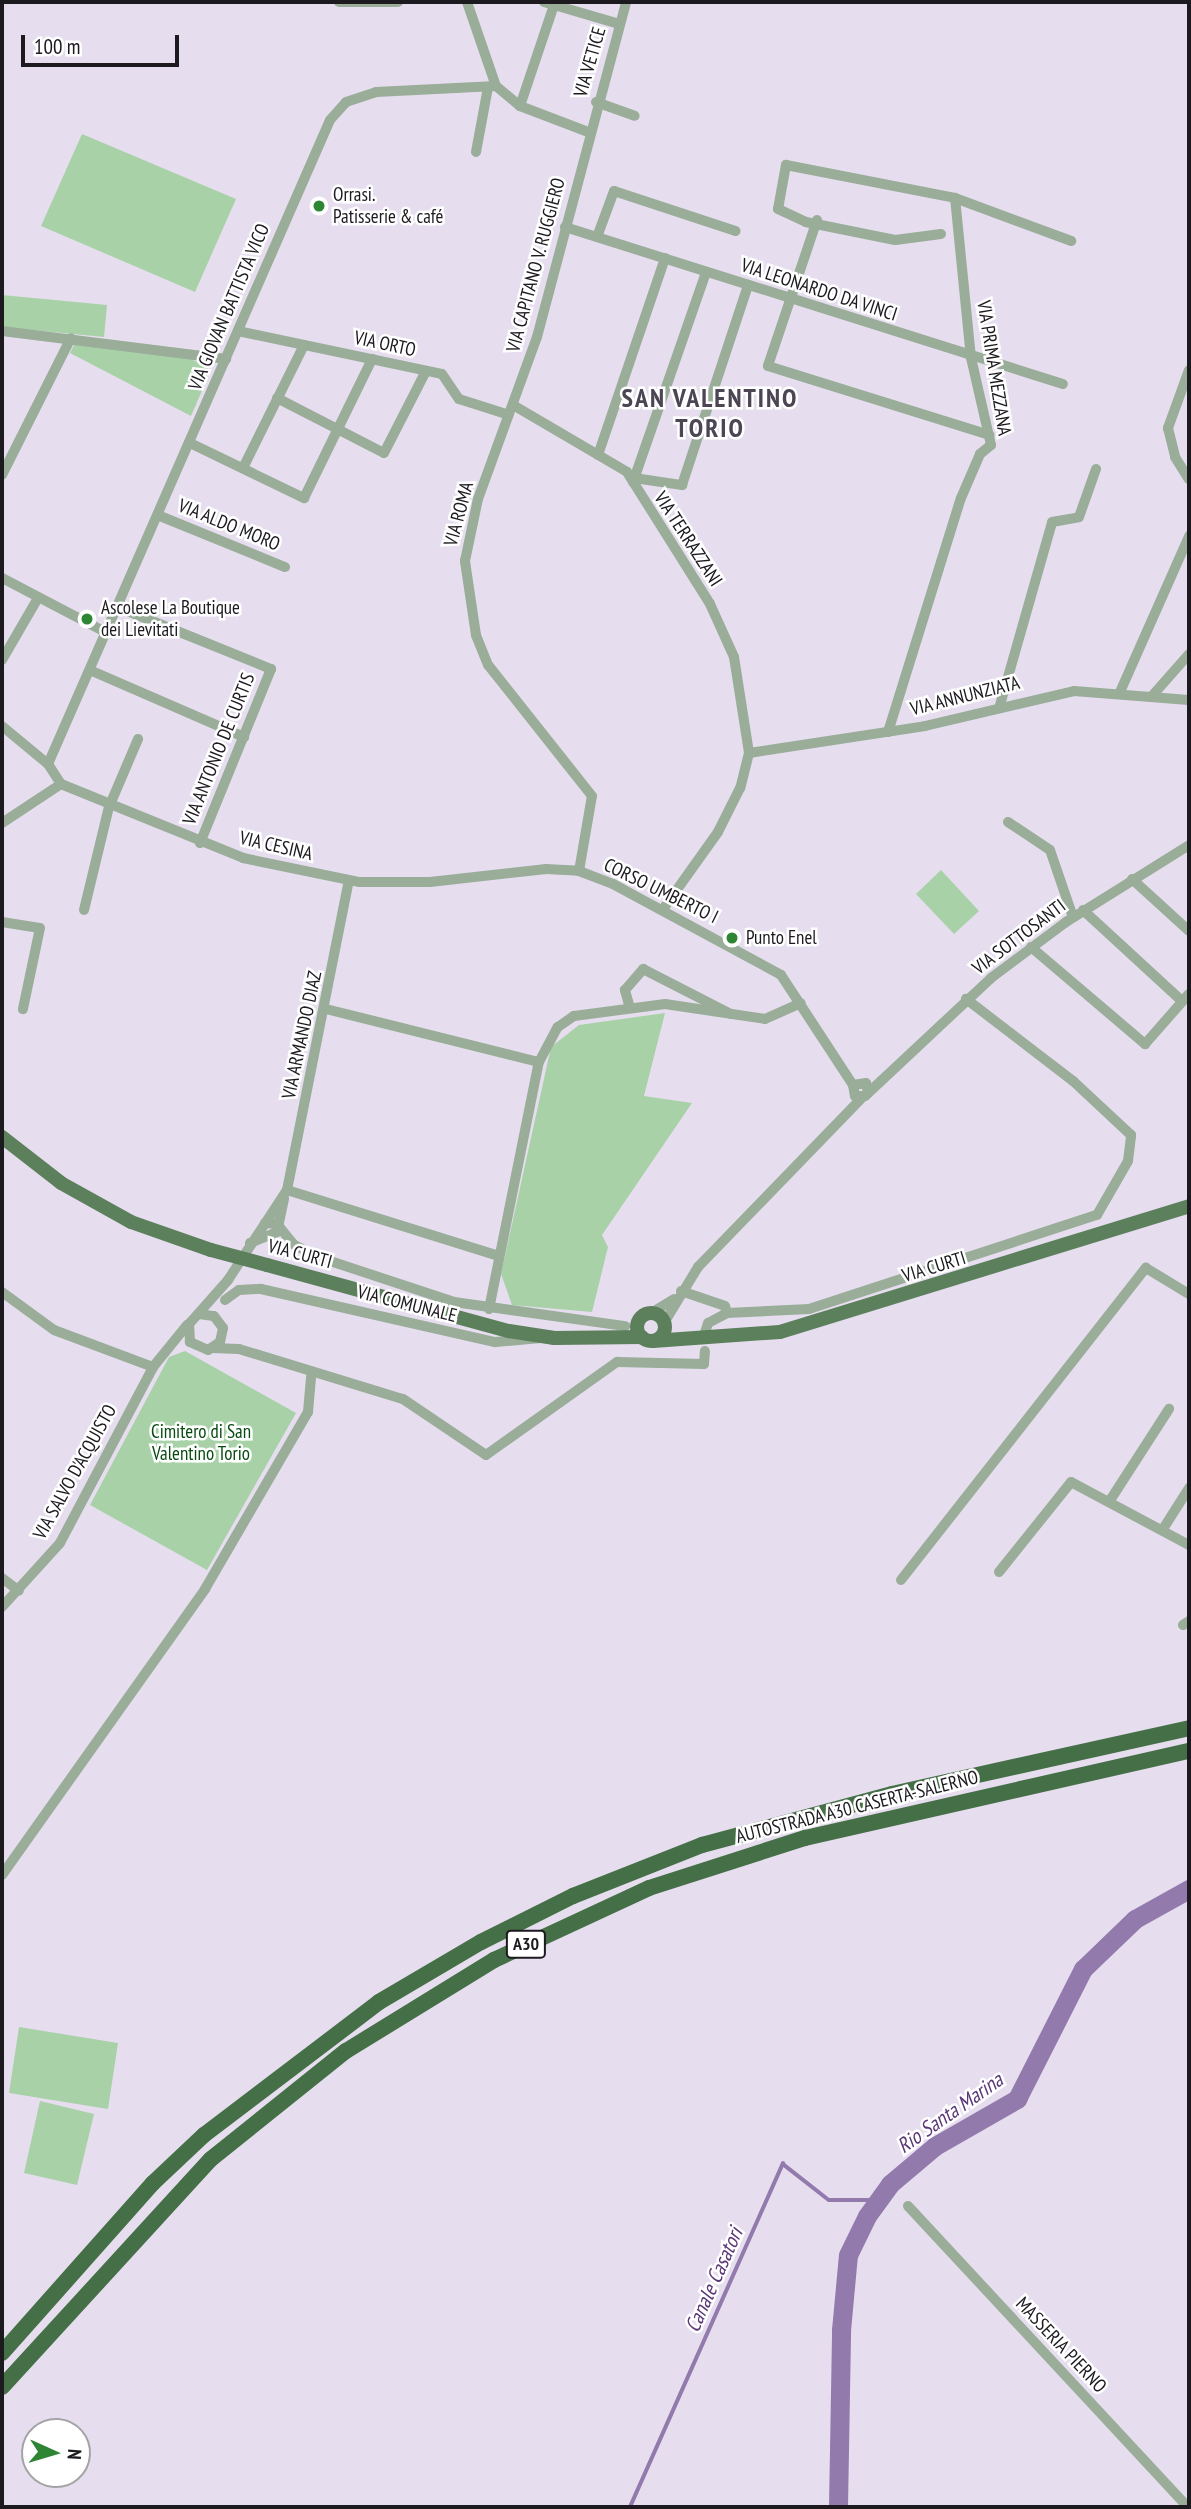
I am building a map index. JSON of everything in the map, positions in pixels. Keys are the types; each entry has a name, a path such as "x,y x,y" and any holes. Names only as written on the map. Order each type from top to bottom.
{"highway":[{"name":"AUTOSTRADA A30 CASERTA-SALERNO","path":"2,2353 153,2183 204,2135 379,2001 481,1942 573,1896 702,1845 879,1797 1189,1728"},
{"name":"AUTOSTRADA A30 CASERTA-SALERNO","path":"2,2387 211,2159 346,2051 494,1960 649,1888 805,1838 1189,1751"}],"main road":[{"name":"VIA CURTI","path":"2,1138 61,1183 131,1222 211,1250 543,1337 612,1333 685,1342 780,1332 1189,1206"},
{"name":"VIA CURTI","path":"612,1333 646,1315"},
{"path":"646,1315 665,1325 685,1342"},
{"path":"646,1315 647,1339"},
{"path":"647,1339 665,1325"}],"street":[{"path":"339,2 398,2"},
{"path":"467,2 492,87 476,152"},
{"name":"VIA VETICE","path":"588,132 626,2"},
{"path":"520,106 549,3 619,24"},
{"path":"492,87 520,106 588,132"},
{"name":"VIA GIOVAN BATTISTA VICO","path":"48,764 120,608 330,120 346,102 376,92 492,87"},
{"path":"596,102 635,116"},
{"name":"VIA CAPITANO V. RUGGIERO","path":"511,410 565,227 588,132"},
{"path":"941,234 895,240 778,209 786,165 955,198 1071,241"},
{"path":"597,237 614,191 736,231"},
{"name":"VIA PRIMA MEZZANA","path":"888,732 961,498 980,454 991,445 971,358 955,198"},
{"path":"817,220 768,366 989,435"},
{"name":"VIA LEONARDO DA VINCI","path":"565,227 971,358 1063,384"},
{"path":"598,455 665,258"},
{"path":"706,272 633,480 682,485 748,285"},
{"path":"2,331 226,359"},
{"name":"VIA ORTO","path":"238,331 442,374 459,399 511,410"},
{"path":"2,475 71,338"},
{"path":"243,468 303,345"},
{"path":"190,443 304,498 372,359"},
{"path":"1189,370 1168,428 1175,457 1189,479"},
{"path":"277,398 384,453 426,371"},
{"name":"VIA TERRAZZANI","path":"511,410 598,455 627,472 633,480 710,604 734,657 749,753"},
{"name":"VIA ROMA","path":"511,410 465,561 476,635 488,665 592,796 579,872"},
{"path":"1000,705 1052,522 1079,517 1096,469"},
{"name":"VIA ALDO MORO","path":"160,516 285,567"},
{"path":"1120,692 1189,536"},
{"path":"2,578 108,634"},
{"path":"2,660 38,598"},
{"name":"VIA ANTONIO DE CURTIS","path":"120,608 271,669 200,843"},
{"path":"1152,696 1189,654"},
{"path":"92,671 244,737"},
{"name":"VIA ANNUNZIATA","path":"749,753 888,732 1000,705 1074,691 1120,692 1189,700"},
{"path":"2,726 48,764 61,784 2,822"},
{"path":"85,910 109,807 138,738"},
{"path":"663,909 729,814 749,753"},
{"name":"VIA CESINA","path":"61,784 109,807 200,843 349,880 430,882 532,869 579,872"},
{"path":"1008,822 1050,850 1073,917"},
{"name":"VIA SOTTOSANTI","path":"646,1315 678,1295 844,1112 860,1088 885,1077 966,999 1031,947 1083,910 1189,845"},
{"name":"CORSO UMBERTO I","path":"579,872 663,909 766,964 801,1003 839,1062 860,1088"},
{"path":"1132,879 1189,931"},
{"name":"VIA ARMANDO DIAZ","path":"280,1226 326,1009 349,880"},
{"path":"1031,947 1145,1044 1186,997 1083,910"},
{"path":"2,922 40,929 23,1009"},
{"path":"630,1008 625,990 643,970 736,1017"},
{"path":"705,1333 708,1323 727,1313 809,1308 1097,1215 1128,1161 1130,1135 1073,1081 966,999"},
{"path":"489,1309 496,1255 546,1042 574,1016 665,1004 736,1017 765,1019 801,1003"},
{"path":"326,1009 540,1062"},
{"path":"286,1193 496,1255"},
{"name":"VIA ARMANDO DIAZ","path":"228,1280 250,1243 286,1193"},
{"name":"VIA CURTI","path":"265,1223 280,1226 293,1244 334,1264 489,1309 625,1326"},
{"path":"250,1243 273,1237 280,1226"},
{"path":"901,1580 1146,1268 1189,1294"},
{"path":"212,1348 222,1328 228,1280"},
{"path":"194,1346 189,1324 228,1280"},
{"name":"VIA COMUNALE","path":"225,1300 239,1290 261,1289 495,1342 543,1337"},
{"path":"2,1292 54,1330 153,1367"},
{"path":"678,1295 718,1301 727,1313"},
{"name":"VIA SOTTOSANTI","path":"665,1325 678,1295"},
{"path":"199,1314 222,1328 239,1349"},
{"name":"VIA SALVO D'ACQUISTO","path":"2,1607 60,1543 153,1367 189,1324"},
{"path":"169,1347 239,1349 311,1376 403,1399 486,1455 617,1362 704,1364 705,1351"},
{"path":"2,1875 205,1588 308,1412 311,1376"},
{"path":"1109,1502 1169,1409"},
{"path":"999,1572 1071,1482 1189,1545"},
{"path":"1163,1529 1189,1488"},
{"path":"2,1578 19,1591"},
{"name":"MASSERIA PIERNO","path":"908,2206 1188,2507"}],"green space":[{"path":"82,134 236,199 195,292 41,226"},
{"path":"2,295 107,305 104,337 2,327"},
{"path":"76,341 184,355 211,370 191,416 70,353"},
{"path":"941,870 979,911 954,934 916,894"},
{"path":"665,1013 644,1096 692,1103 602,1235 608,1247 592,1312 512,1305 501,1274 551,1047 579,1025"},
{"name":"Cimitero di San Valentino Torio","path":"185,1351 296,1413 207,1570 90,1505 169,1357"},
{"path":"19,2027 118,2043 108,2109 9,2093"},
{"path":"40,2101 94,2114 77,2185 24,2173"}],"waterway":[{"name":"Rio Santa Marina","path":"838,2507 841,2330 848,2255 867,2216 890,2184 935,2146 1017,2099 1083,1969 1135,1919 1189,1889"},
{"name":"Canale Casatori","path":"630,2507 783,2164 829,2200 878,2200"}],"place":[{"name":"Orrasi. Patisserie & café","path":"319,206"},
{"name":"Ascolese La Boutique dei Lievitati","path":"87,619"},
{"name":"Punto Enel","path":"732,938"}],"district":[{"name":"SAN VALENTINO TORIO","path":"710,413"}]}
